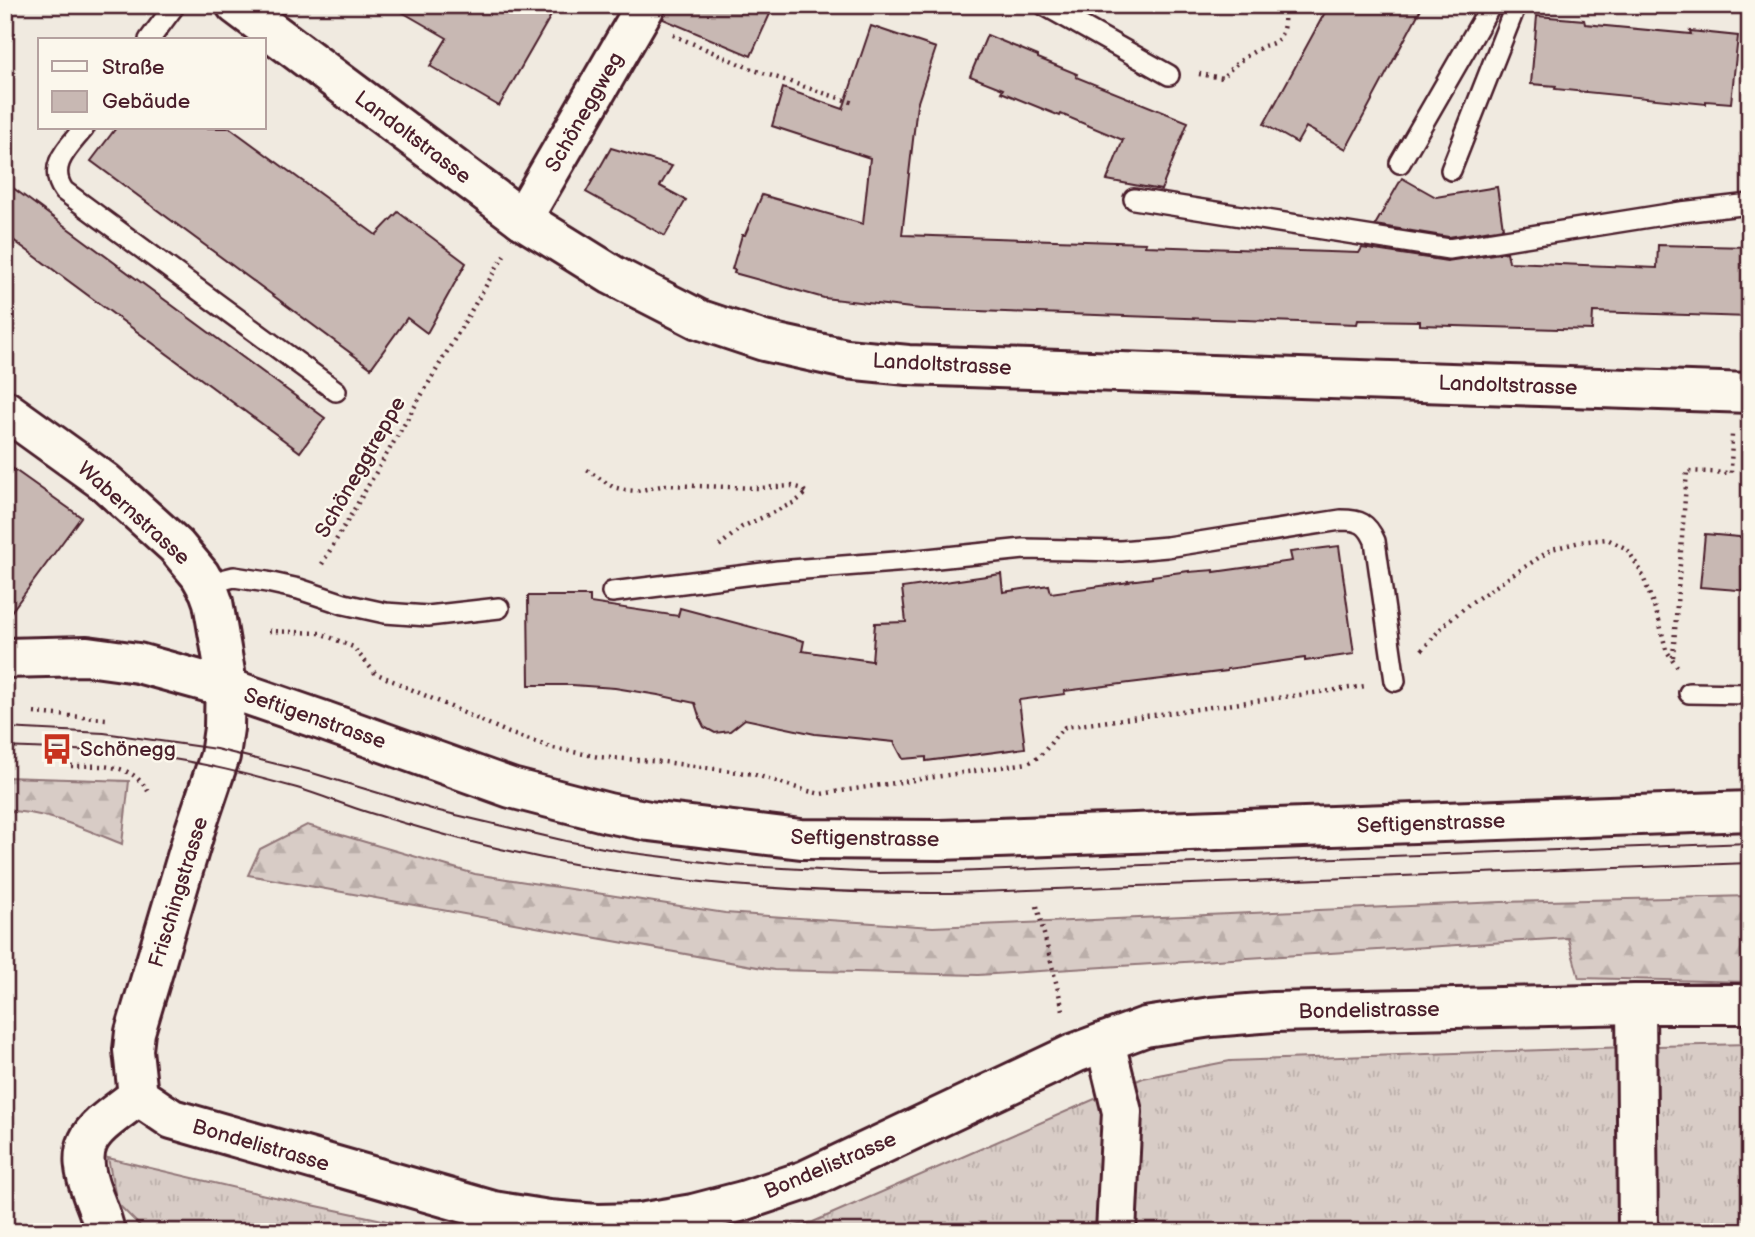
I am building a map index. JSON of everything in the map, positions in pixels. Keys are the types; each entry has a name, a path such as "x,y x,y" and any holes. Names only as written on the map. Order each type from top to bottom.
{"street":[{"name":"Landoltstrasse","path":"236,5 516,232 612,275 698,319 764,341 846,359 908,365 1741,407"},
{"name":"Schöneggweg","path":"516,232 642,13"},
{"name":"Wabernstrasse","path":"5,410 104,482 191,562 206,584 213,602 225,687"},
{"name":"Seftigenstrasse","path":"5,658 87,656 138,663 225,687 523,791 649,821 801,839 982,839 1750,811"},
{"name":"Frischingstrasse","path":"138,1096 133,1050 135,1032 195,830 220,756 225,687"},
{"path":"1636,1004 1638,1232"},
{"name":"Bondelistrasse","path":"138,1096 172,1119 493,1211 585,1223 639,1223 693,1214 806,1180 1075,1053 1145,1027 1211,1017 1273,1012 1750,1004"},
{"path":"1105,1042 1122,1112 1116,1232"},
{"path":"105,1232 102,1215 87,1176 85,1149 95,1130 138,1096"}],"lane":[{"path":"150,38 175,5"},
{"path":"1044,5 1169,75"},
{"path":"1400,163 1491,5"},
{"path":"1451,170 1516,5"},
{"path":"83,130 59,163 58,180 64,191 335,391"},
{"path":"1134,199 1448,249 1681,212 1750,204"},
{"path":"611,592 778,571 1024,549 1121,551 1167,547 1341,520 1357,520 1370,530 1375,541 1395,681"},
{"path":"206,584 234,577 267,582 344,604 407,615 428,616 499,608"},
{"path":"1689,693 1750,694"}],"path":[{"path":"1201,75 1223,78 1248,55 1276,42 1281,35 1285,14 1282,5"},
{"path":"642,13 754,70 854,103"},
{"name":"Schöneggtreppe","path":"317,573 516,232"},
{"path":"1673,658 1687,471 1731,473 1741,407"},
{"path":"587,470 613,487 625,490 637,491 666,485 759,488 792,486 807,493 795,502 742,527 711,552"},
{"path":"269,631 320,633 353,647 375,673 489,725 553,747 599,757 664,762 753,774 821,794 1028,763 1040,757 1065,727 1395,681 1401,661 1427,646 1443,626 1469,604 1514,573 1552,549 1607,539 1627,549 1641,571 1659,620 1666,650 1673,658 1689,693"},
{"path":"34,713 106,719"},
{"path":"99,766 101,759"},
{"path":"71,766 99,766 128,771 137,776 148,791"},
{"path":"1037,906 1065,1021"}],"green space":[{"path":"5,777 129,781 122,844 50,817 5,811"},
{"path":"307,825 475,874 725,913 933,927 1501,902 1750,896 1750,982 1579,978 1568,938 978,975 774,970 248,875 260,849"},
{"path":"1750,1044 1750,1232 769,1232 813,1222 1143,1078 1230,1061"},
{"path":"108,1158 439,1232 146,1232 117,1203"}],"building":[{"path":"390,5 557,5 499,106 430,66 447,38"},
{"path":"668,5 774,5 751,56 663,19"},
{"path":"1329,5 1423,5 1346,149 1306,127 1297,143 1264,124"},
{"path":"1537,16 1584,20 1585,24 1738,36 1731,103 1706,101 1706,104 1555,89 1556,86 1531,84"},
{"path":"871,26 936,48 917,105 902,235 1359,253 1362,248 1447,261 1507,252 1509,262 1657,268 1658,245 1750,247 1750,317 1593,312 1592,330 1420,325 1420,321 1358,320 1357,324 920,309 824,298 734,273 735,270 732,269 742,235 745,235 762,195 863,224 870,158 772,126 783,88 843,109"},
{"path":"987,35 1077,74 1076,77 1188,122 1161,190 1107,180 1123,140 1001,92 1003,89 970,76"},
{"path":"114,130 233,130 376,235 398,212 466,263 427,333 407,318 371,368 91,161"},
{"path":"611,148 672,166 660,186 686,200 665,236 586,192"},
{"path":"1402,178 1436,197 1497,187 1503,228 1449,237 1375,225"},
{"path":"5,182 325,418 300,452 5,234"},
{"path":"5,463 81,517 5,620"},
{"path":"1705,534 1750,538 1750,591 1700,587"},
{"path":"1339,546 1354,654 1305,661 1305,658 1227,671 1064,691 1065,694 1019,700 1025,748 926,761 926,757 903,759 894,742 815,734 745,719 730,731 715,733 704,727 695,703 658,695 615,688 529,685 528,596 590,596 590,603 678,616 680,608 804,641 802,651 872,661 875,623 906,622 902,588 1001,574 1003,592 1049,585 1051,593 1189,571 1214,572 1292,561 1290,552"}],"tram line":[{"path":"5,728 104,733 216,749 309,772 435,810 566,841 625,852 728,865 878,873 952,872 1750,843"},
{"path":"5,747 116,752 189,762 297,788 402,823 510,851 619,872 784,889 951,893 1750,863"}],"place":[{"name":"Schönegg","path":"57,749"}]}
